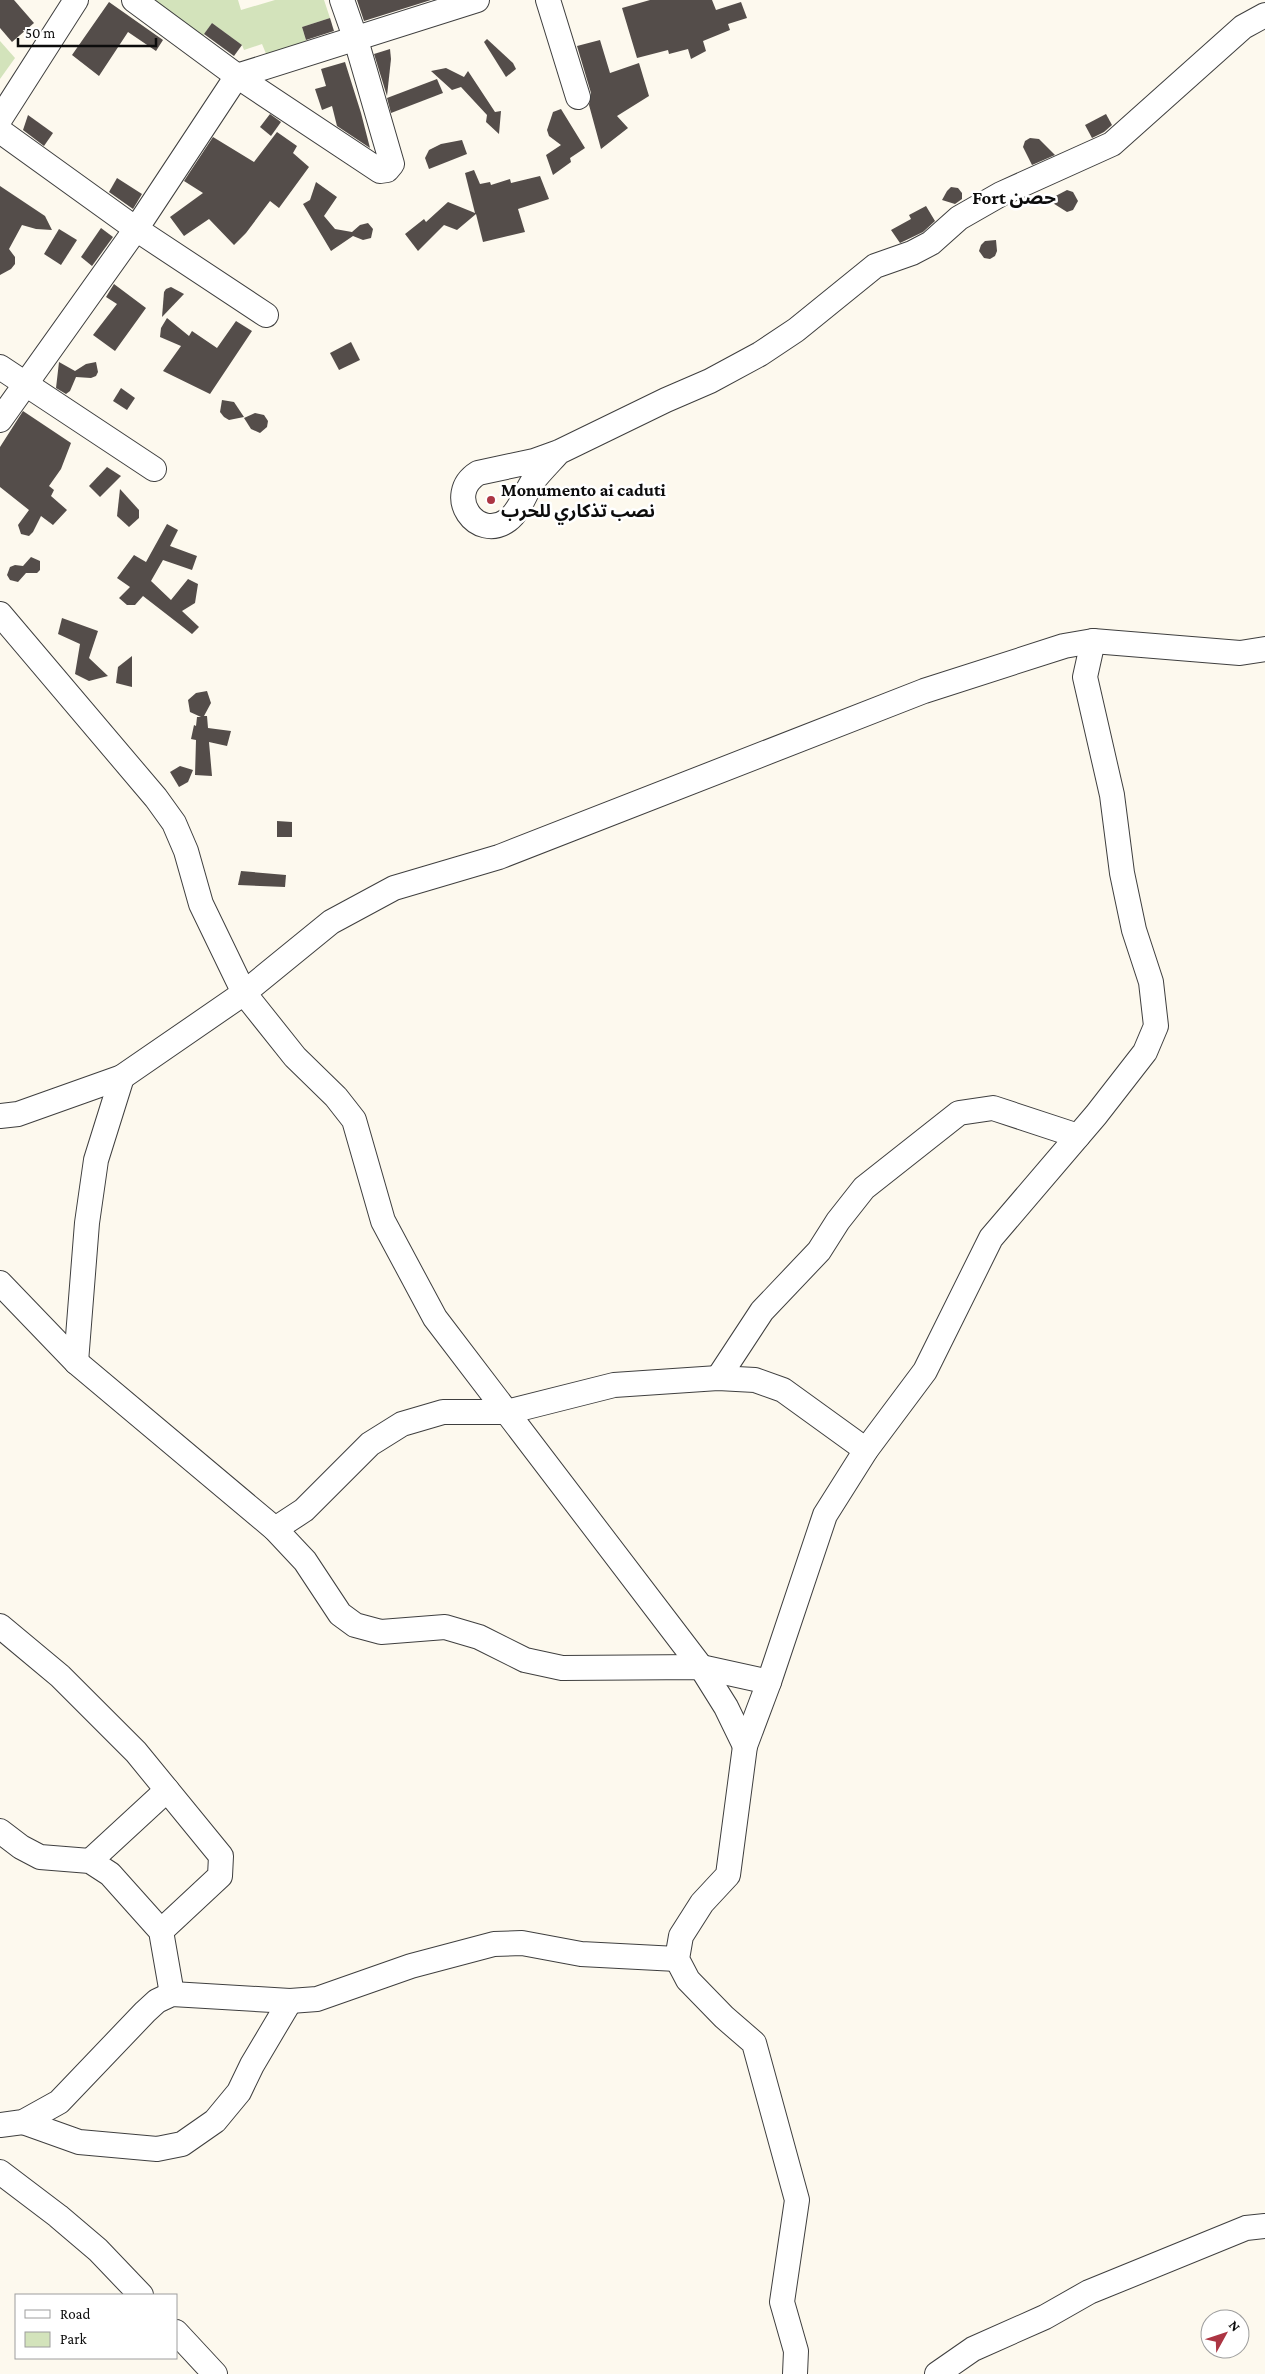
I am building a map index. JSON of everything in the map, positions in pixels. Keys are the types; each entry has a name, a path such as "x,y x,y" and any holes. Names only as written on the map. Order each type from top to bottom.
{"street":[{"path":"0,119 76,0"},
{"path":"134,0 237,76 380,170 387,170 392,164 356,40 342,0"},
{"path":"0,420 24,383 136,229 237,76 356,40 477,0"},
{"path":"548,0 578,97"},
{"path":"559,452 666,400 710,381 760,354 796,330 876,266 912,253 931,243 959,218 1001,194 1112,144 1243,27 1265,15"},
{"path":"0,131 136,229 266,315"},
{"path":"0,367 154,469"},
{"path":"0,614 156,798 174,823 186,851 201,904 244,993 295,1057 336,1097 354,1120 383,1221 435,1318 701,1667 726,1706 745,1746"},
{"path":"795,2374 796,2351 782,2302 796,2200 754,2043 724,2017 688,1980 677,1959 681,1936 702,1902 728,1875 745,1746 769,1682 825,1515 866,1450 925,1371 991,1238 1078,1136 1144,1052 1156,1026 1152,982 1134,930 1122,873 1112,795 1085,677 1092,641"},
{"path":"0,1116 18,1114 122,1077 244,993 331,922 394,888 498,857 924,691 1064,646 1092,641 1240,653 1265,650"},
{"path":"76,1362 86,1223 96,1160 122,1077"},
{"path":"718,1378 762,1311 820,1250 838,1221 864,1188 959,1113 993,1108 1078,1136"},
{"path":"0,1283 76,1362 275,1529 305,1561 340,1614 355,1625 381,1632 445,1627 479,1638 525,1660 562,1668 701,1667 769,1682"},
{"path":"275,1529 304,1510 370,1444 402,1424 443,1412 507,1412 614,1385 718,1378 755,1380 782,1390 866,1450"},
{"path":"0,1626 60,1676 136,1752 221,1856 220,1876 161,1931"},
{"path":"90,1861 167,1790"},
{"path":"0,1831 22,1848 40,1858 90,1861 110,1874 161,1931 172,1994"},
{"path":"11,2124 59,2102 145,2012 157,2001 172,1994 290,2001 316,1999 411,1966 494,1944 522,1942 581,1954 677,1959"},
{"path":"11,2124 79,2142 157,2149 182,2144 215,2121 239,2092 252,2065 290,2001"},
{"path":"0,2172 58,2216 98,2250 140,2294"},
{"path":"937,2374 973,2349 1045,2317 1089,2292 1246,2228 1265,2226"},
{"path":"178,2334 215,2374"}],"green space":[{"path":"148,0 238,0 241,10 275,0 324,0 330,18 302,27 307,44 267,56 262,44 244,50 242,45 212,23 201,39"},
{"path":"0,41 15,58 0,79"}],"building":[{"path":"0,0 14,0 34,23 12,42 0,28"},
{"path":"357,0 431,0 364,21"},
{"path":"650,0 712,0 716,10 741,2 747,18 728,24 730,30 703,41 706,51 691,59 688,49 669,54 668,50 637,58 622,8"},
{"path":"109,2 163,40 156,51 128,32 99,76 72,55"},
{"path":"330,18 334,31 306,40 302,27"},
{"path":"212,23 242,45 234,56 204,34"},
{"path":"487,39 513,63 516,69 506,77 484,42"},
{"path":"600,40 610,73 639,63 649,96 617,116 628,128 601,149 589,105 591,93 577,46"},
{"path":"390,49 391,59 387,96 374,54"},
{"path":"345,62 370,148 337,126 332,106 322,110 315,89 326,86 321,69"},
{"path":"446,68 464,77 468,71 495,112 501,111 499,134 486,122 487,115 461,87 452,90 431,71"},
{"path":"437,79 443,93 391,113 387,98"},
{"path":"561,109 585,148 570,158 571,162 553,175 546,155 561,145 549,136 547,130 553,112"},
{"path":"270,114 281,122 271,136 260,127"},
{"path":"1106,114 1112,125 1104,132 1092,138 1085,125"},
{"path":"28,115 53,133 44,146 23,130"},
{"path":"277,132 297,146 293,153 309,167 279,208 270,201 246,233 234,245 209,219 184,236 170,217 203,193 184,181 213,137 254,162"},
{"path":"1030,138 1039,139 1055,155 1032,165 1023,147 1025,141"},
{"path":"462,140 467,154 429,169 425,158 429,150 441,144"},
{"path":"474,170 480,184 490,182 491,185 510,179 511,183 540,176 549,199 518,209 525,232 483,242 476,214 457,230 444,225 418,251 405,234 424,219 426,222 448,202 475,213 465,173"},
{"path":"117,178 142,194 133,209 109,192"},
{"path":"316,182 337,197 324,216 335,229 352,232 360,225 368,223 373,229 371,238 363,240 353,236 331,251 303,204 310,200"},
{"path":"0,186 45,216 52,230 36,229 22,225 9,249 15,257 15,264 11,269 0,275"},
{"path":"951,187 958,188 962,193 962,199 955,204 942,200"},
{"path":"1067,190 1073,192 1078,201 1073,210 1067,212 1048,200"},
{"path":"926,206 935,221 923,232 900,243 891,230 911,219 909,215"},
{"path":"101,228 113,237 92,266 81,257"},
{"path":"59,229 77,240 61,265 44,254"},
{"path":"996,240 997,251 995,256 990,259 984,258 979,251 981,245 985,241"},
{"path":"114,284 146,308 115,351 93,335 117,304 106,297"},
{"path":"171,287 184,294 162,317 164,292"},
{"path":"167,318 189,336 192,331 217,348 236,321 252,331 210,394 163,371 181,346 160,337 161,328"},
{"path":"351,342 360,360 339,370 330,353"},
{"path":"59,362 75,371 86,364 96,362 98,372 96,376 91,378 76,377 70,391 66,394 56,388"},
{"path":"121,388 135,398 127,410 113,401"},
{"path":"222,400 234,402 244,417 229,420 224,417 220,412"},
{"path":"23,411 71,443 61,469 49,486 54,490 51,496 67,510 53,525 41,516 29,536 21,534 18,525 29,510 0,487 0,447"},
{"path":"255,413 264,415 268,421 267,427 260,433 251,429 244,418"},
{"path":"107,467 121,476 100,497 89,486"},
{"path":"120,489 139,510 139,518 129,527 117,516"},
{"path":"167,524 178,530 170,546 197,556 192,570 163,560 151,581 171,600 188,579 198,584 195,603 182,611 199,627 192,634 143,596 135,605 127,605 119,598 130,587 117,578 134,555 146,562"},
{"path":"31,557 40,561 40,570 37,573 26,573 18,582 10,580 7,575 10,567 15,565 23,566"},
{"path":"62,618 98,631 89,658 108,676 89,681 75,674 80,644 58,634"},
{"path":"132,656 132,687 116,683 118,667"},
{"path":"207,691 211,703 204,716 207,716 208,728 231,731 227,746 209,742 212,776 195,775 196,740 191,739 197,717 201,717 190,712 188,700 196,693"},
{"path":"180,766 193,770 188,782 179,787 170,772"},
{"path":"277,821 292,822 292,837 277,837"},
{"path":"241,871 286,875 285,887 238,885"}],"place":[{"name":"Monumento ai caduti نصب تذكاري للحرب","path":"491,500"}],"district":[{"name":"Fort حصن","path":"1014,197"}]}
